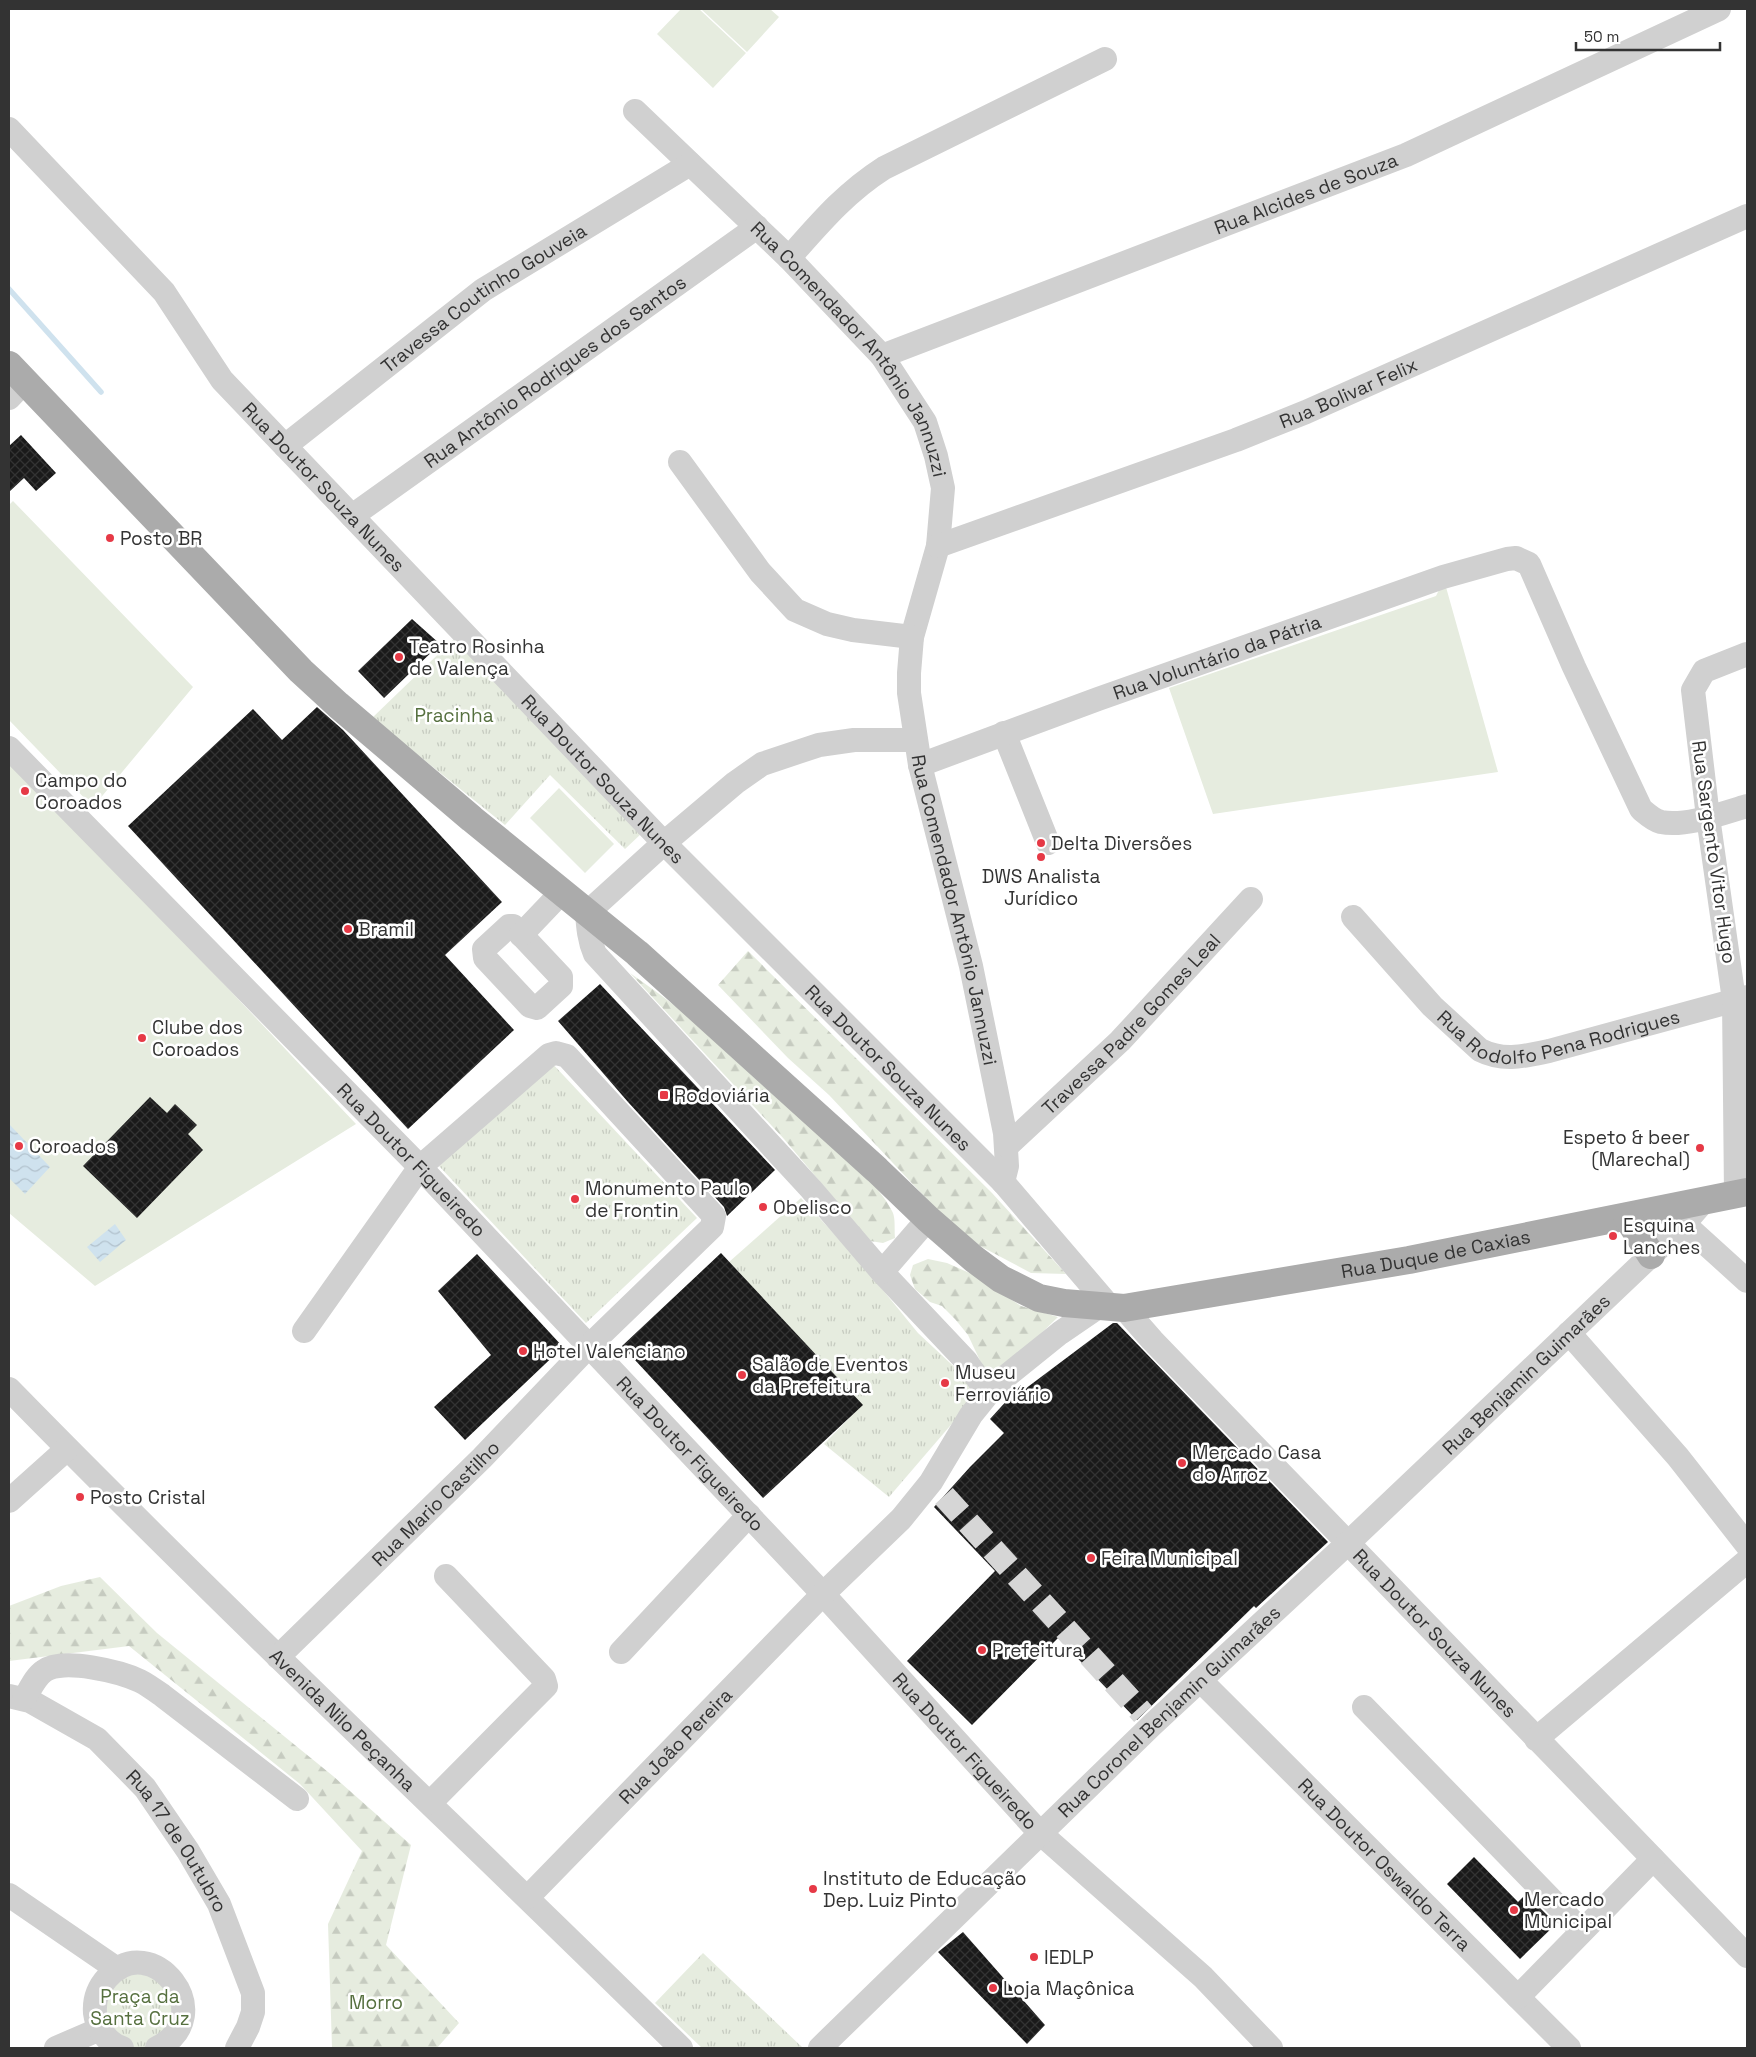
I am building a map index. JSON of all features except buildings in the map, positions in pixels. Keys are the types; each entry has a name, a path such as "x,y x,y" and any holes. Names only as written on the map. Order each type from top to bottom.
{"main road":[{"name":"Rua Duque de Caxias","path":"14,382 301,671 360,724 561,893 637,953 877,1170 928,1219 1001,1279 1039,1298 1064,1303 1110,1307 1409,1260 1742,1193"},
{"path":"1627,1217 1651,1255"}],"street":[{"name":"Rua Alcides de Souza","path":"882,356 1406,156 1719,9"},
{"path":"789,258 841,200 861,183 884,168 1105,59"},
{"name":"Rua Comendador Antônio Jannuzzi","path":"635,111 789,258 882,356 924,422 936,456 943,488 938,546 912,637 909,693 920,765 971,966 1007,1146 1004,1182"},
{"name":"Rua Doutor Souza Nunes","path":"9,129 164,292 222,380 664,843 1004,1182 1110,1307 1152,1340 1747,1956"},
{"name":"Travessa Coutinho Gouveia","path":"286,446 483,290 690,164"},
{"name":"Rua Bolivar Felix","path":"938,546 1236,440 1306,412 1747,216"},
{"name":"Rua Antônio Rodrigues dos Santos","path":"352,516 757,227"},
{"path":"680,462 760,572 795,610 826,624 853,630 912,637"},
{"name":"Rua Voluntário da Pátria","path":"920,765 1004,733 1443,577 1516,558 1529,564 1574,667 1642,809 1652,818 1661,822 1676,823 1708,817"},
{"name":"Rua Sargento Vitor Hugo","path":"1742,1193 1741,998 1708,817 1694,690 1704,671 1747,654"},
{"path":"1004,733 1048,844"},
{"path":"915,740 854,740 819,745 762,764 735,783 664,843 587,913 590,944 594,954 811,1189 882,1272 966,1361 988,1394"},
{"name":"Rua Doutor Figueiredo","path":"9,748 420,1167 824,1594 1040,1833 1203,1977 1271,2048"},
{"path":"1708,817 1747,806"},
{"path":"520,935 561,893"},
{"name":"Travessa Padre Gomes Leal","path":"1007,1146 1120,1041 1251,899"},
{"name":"Rua Rodolfo Pena Rodrigues","path":"1352,917 1432,1006 1480,1050 1497,1056 1519,1057 1549,1051 1741,998"},
{"name":"Rua Mario Castilho","path":"278,1657 482,1458 589,1346 712,1227 714,1216 574,1063 562,1054 549,1055 420,1167"},
{"path":"304,1331 420,1167"},
{"name":"Rua Benjamin Guimarães","path":"1347,1544 1684,1224 1703,1202"},
{"path":"882,1272 928,1219"},
{"path":"1684,1224 1747,1281"},
{"name":"Rua João Pereira","path":"528,1897 824,1594 901,1519 937,1489 971,1415 988,1394 1004,1378 1060,1333 1110,1307"},
{"path":"1569,1333 1678,1457 1747,1545"},
{"name":"Avenida Nilo Peçanha","path":"9,1389 67,1449 278,1657 528,1897 681,2048"},
{"path":"9,1501 67,1449"},
{"path":"621,1652 749,1515"},
{"name":"Rua Coronel Benjamin Guimarães","path":"820,2048 1040,1833 1148,1719 1200,1680 1347,1544"},
{"path":"1536,1739 1747,1562"},
{"path":"430,1803 546,1686 544,1679 446,1576"},
{"path":"17,1697 45,1669 59,1666 74,1665 117,1673 140,1681 163,1696 296,1798"},
{"name":"Rua Doutor Oswaldo Terra","path":"1200,1680 1569,2048"},
{"name":"Rua 17 de Outubro","path":"17,1697 48,1710 97,1739 145,1788 188,1851 219,1904 253,1993 253,2012 248,2027 237,2048"},
{"path":"1364,1707 1582,1931"},
{"path":"1518,1997 1654,1859"},
{"path":"9,1895 117,1969"},
{"path":"122,2048 108,2039 100,2030 95,2007 96,1996 108,1976 117,1969 140,1963 152,1965 164,1971 179,1989 183,2007 180,2025 172,2044"},
{"path":"56,2048 100,2030"}],"green space":[{"path":"681,9 699,9 746,53 713,88 657,34"},
{"path":"701,9 770,9 779,17 747,52"},
{"path":"13,501 193,687 93,807 9,720 9,505"},
{"path":"1444,580 1498,772 1213,814 1169,688 1436,596"},
{"name":"Pracinha","path":"456,637 641,834 625,849 550,775 505,825 372,718"},
{"name":"Clube dos Coroados","path":"9,756 356,1124 95,1286 9,1213"},
{"path":"559,788 614,844 585,873 530,818"},
{"path":"748,951 992,1193 1066,1274 1031,1273 980,1246 939,1212 829,1095 788,1058 718,985"},
{"path":"630,973 731,1050 802,1113 852,1161 887,1202 893,1214 895,1238 883,1243 870,1241 784,1139"},
{"path":"550,1061 697,1218 586,1323 439,1166"},
{"path":"801,1198 860,1262 918,1333 980,1391 889,1497 824,1444 862,1405 729,1262"},
{"path":"928,1259 947,1263 974,1275 1021,1306 1058,1317 1026,1348 993,1372 983,1367 968,1335 955,1319 942,1306 930,1302 915,1289 910,1275 913,1265"},
{"name":"Morro","path":"100,1577 157,1633 333,1776 411,1845 386,1945 459,2023 437,2048 332,2047 328,1924 362,1851 300,1784 129,1646 9,1661 9,1606 61,1586"},
{"path":"703,1953 803,2048 702,2048 655,2003"},
{"name":"Praça da Santa Cruz","path":"153,1967 182,2011 152,2048 128,2048 98,2006 105,1983"}],"water":[{"name":"Coroados","path":"9,1124 50,1167 25,1194 9,1178"},
{"path":"115,1224 126,1240 100,1262 87,1247"}],"waterway":[{"path":"9,289 101,392"}],"tunnel":[{"path":"944,1496 1143,1714"}],"place":[{"name":"Posto BR","path":"110,538"},
{"name":"Teatro Rosinha de Valença","path":"399,657"},
{"name":"Campo do Coroados","path":"25,791"},
{"name":"Delta Diversões","path":"1041,843"},
{"name":"DWS Analista Jurídico","path":"1041,857"},
{"name":"Bramil","path":"348,929"},
{"name":"Clube dos Coroados","path":"142,1038"},
{"name":"Rodoviária","path":"664,1095"},
{"name":"Coroados","path":"19,1146"},
{"name":"Espeto & beer (Marechal)","path":"1700,1148"},
{"name":"Monumento Paulo de Frontin","path":"575,1199"},
{"name":"Obelisco","path":"763,1207"},
{"name":"Esquina Lanches","path":"1613,1236"},
{"name":"Hotel Valenciano","path":"523,1351"},
{"name":"Salão de Eventos da Prefeitura","path":"742,1375"},
{"name":"Museu Ferroviário","path":"945,1383"},
{"name":"Mercado Casa do Arroz","path":"1182,1463"},
{"name":"Posto Cristal","path":"80,1497"},
{"name":"Feira Municipal","path":"1091,1558"},
{"name":"Prefeitura","path":"982,1650"},
{"name":"Instituto de Educação Dep. Luiz Pinto","path":"813,1889"},
{"name":"Mercado Municipal","path":"1514,1910"},
{"name":"IEDLP","path":"1034,1957"},
{"name":"Loja Maçônica","path":"993,1988"}]}
